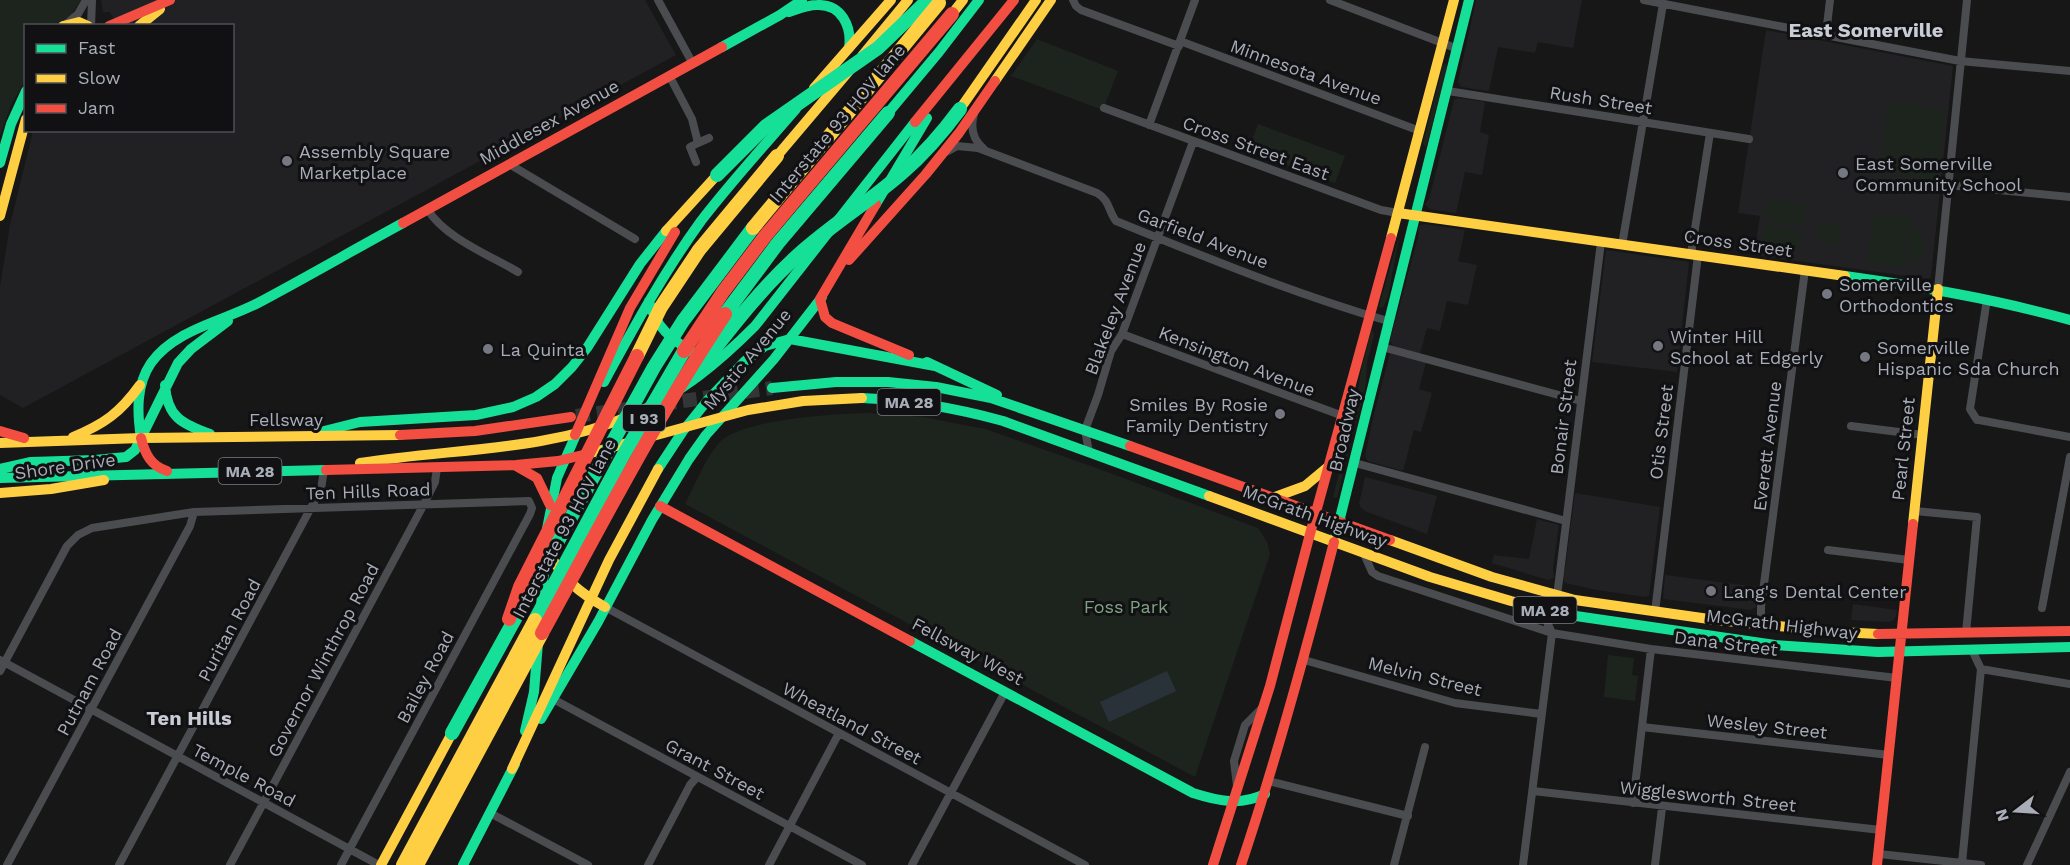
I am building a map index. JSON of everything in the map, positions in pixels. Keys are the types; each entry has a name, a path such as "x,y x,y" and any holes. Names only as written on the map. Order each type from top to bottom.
{"main road":[{"path":"114,24 171,0"},
{"path":"141,24 171,0"},
{"name":"Middlesex Avenue","path":"141,438 137,411 140,385 150,364 163,349 192,332 240,312 428,210 670,77 780,15 802,0"},
{"name":"Mystic Avenue","path":"512,769 528,721 534,692 550,505 554,480 562,459 649,301 672,263 704,218 891,0"},
{"path":"495,657 520,587 661,307 699,250 908,0"},
{"name":"Interstate 93 HOV lane","path":"403,865 624,454 683,352 723,292 766,235 958,18 963,0"},
{"name":"I 93","path":"417,865 658,421 702,349 756,270 958,18 979,0"},
{"path":"324,470 384,458 525,444 575,435 616,422 662,401 685,387 727,355 775,303 859,191 1012,0"},
{"path":"658,421 774,278 810,244 915,162 938,138 1036,0"},
{"name":"Mystic Avenue","path":"463,865 512,769 605,608 660,506 698,446 774,359 861,245 941,155 975,111 1051,0"},
{"name":"Broadway","path":"1214,865 1281,645 1454,0"},
{"name":"Broadway","path":"1241,865 1267,788 1304,660 1469,0"},
{"path":"299,437 358,423 486,414 515,407 538,397 576,364 645,256 745,145 766,126 878,48 936,1"},
{"name":"I 93","path":"380,865 633,404 683,322 764,212 891,62 936,1"},
{"name":"Middlesex Avenue","path":"780,15 811,6 831,7 838,11 849,26 849,48"},
{"path":"69,24 78,22 84,24"},
{"path":"951,77 820,299 822,312 832,323 986,389 1017,407"},
{"path":"0,163 17,108 24,96"},
{"path":"0,216 24,127"},
{"path":"575,435 613,344 638,292 678,228 717,175"},
{"name":"Cross Street","path":"1398,213 1938,289 2016,304 2070,320"},
{"name":"Pearl Street","path":"1878,860 1938,289"},
{"path":"649,301 651,314 656,324 680,345 709,358 727,355"},
{"name":"Middlesex Avenue","path":"141,438 172,371 184,355 240,312"},
{"path":"512,769 590,599 643,491 687,426 714,393 757,350 773,342 790,339 935,366"},
{"name":"McGrath Highway","path":"772,388 836,382 900,383 958,391 1017,407 1085,430 1499,579 1557,596 1655,612 1840,632 1901,634 2070,631"},
{"path":"65,441 108,422 124,407 140,385"},
{"path":"165,385 166,403 174,416 186,425 221,437"},
{"name":"McGrath Highway","path":"562,459 772,405 815,400 859,399 913,402 987,416 1364,553 1463,587 1541,609 1598,620 1775,645 1842,651 1900,652 2070,647"},
{"name":"Fellsway","path":"0,443 141,438 449,433 571,417"},
{"path":"0,430 40,442"},
{"path":"0,469 34,462 126,457 135,450 141,438"},
{"path":"141,438 146,455 153,464 175,473"},
{"name":"MA 28","path":"0,478 437,468 513,465 562,459"},
{"path":"513,465 528,471 537,478 550,505"},
{"path":"1274,497 1300,490 1329,466"},
{"name":"Shore Drive","path":"0,493 51,489 136,474"},
{"name":"Fellsway West","path":"660,506 1193,793 1232,803 1250,801 1267,788"},
{"path":"546,543 552,561 561,576 574,589 605,608"}],"street":[{"path":"65,24 78,14 86,0"},
{"path":"90,24 92,0"},
{"path":"658,0 693,64"},
{"name":"Minnesota Avenue","path":"1073,0 1081,10 1420,131"},
{"path":"1149,125 1195,0"},
{"path":"1330,0 1458,48"},
{"path":"1644,0 1960,61 2070,71"},
{"path":"1826,34 1830,0"},
{"name":"Pearl Street","path":"1938,289 1967,0"},
{"path":"1622,245 1663,4"},
{"path":"670,77 692,119 698,143"},
{"name":"Rush Street","path":"1448,91 1749,139"},
{"name":"Cross Street East","path":"1104,108 1381,210 1398,213"},
{"path":"975,111 972,130 979,145 987,152"},
{"name":"Otis Street","path":"1655,612 1694,255 1710,133"},
{"path":"696,162 690,147 709,138"},
{"name":"Blakeley Avenue","path":"1085,430 1111,351 1122,334 1193,142"},
{"name":"Garfield Avenue","path":"941,155 957,146 978,148 1104,197 1116,220 1369,316 1388,321"},
{"path":"509,164 635,239"},
{"path":"1948,185 2070,197"},
{"path":"428,210 446,230 518,272"},
{"name":"Bonair Street","path":"1557,596 1601,242"},
{"name":"Everett Avenue","path":"1761,625 1761,607 1805,270"},
{"path":"1987,299 1970,409 1974,416 1979,420 2070,437"},
{"name":"Kensington Avenue","path":"1122,334 1343,416"},
{"path":"1382,347 1581,401"},
{"path":"1851,426 1923,435"},
{"path":"1085,430 1089,452"},
{"path":"2042,609 2070,457"},
{"path":"1355,463 1566,521"},
{"name":"Governor Winthrop Road","path":"230,865 424,504 436,480 437,468"},
{"name":"Puritan Road","path":"119,865 311,508 323,484 324,470"},
{"name":"Ten Hills Road","path":"0,672 2,661 63,553 84,531 99,526 194,512 518,500 531,503"},
{"name":"Bailey Road","path":"341,865 530,514 531,503"},
{"path":"1915,511 1977,517 1966,633"},
{"name":"Putnam Road","path":"7,865 190,526 194,512"},
{"path":"1828,550 1909,560"},
{"name":"Dana Street","path":"1364,553 1372,572 1377,576 1552,633 1651,649 1897,678"},
{"name":"Wheatland Street","path":"605,608 1085,865"},
{"path":"1523,865 1552,633 1541,609"},
{"path":"1633,803 1651,649"},
{"path":"1962,863 1981,669 1972,650"},
{"name":"Melvin Street","path":"1304,660 1455,703 1541,714"},
{"name":"Temple Road","path":"2,661 380,865"},
{"path":"1981,669 2070,684"},
{"path":"912,865 1005,692"},
{"name":"Grant Street","path":"553,699 862,865"},
{"name":"Wesley Street","path":"1642,727 1889,754"},
{"path":"769,865 839,733"},
{"path":"1394,865 1425,747"},
{"path":"2027,865 2070,771"},
{"path":"648,865 690,785 697,777"},
{"path":"1267,788 1408,816"},
{"name":"Wigglesworth Street","path":"1533,791 1662,808 1881,830"},
{"path":"1655,865 1662,808"},
{"path":"490,813 588,865"},
{"path":"1878,860 1981,865"}],"shaded area":[{"path":"101,0 645,0 676,55 23,408 0,395 0,287 10,225 33,132 234,132 234,24 116,24 110,12 103,12"},
{"path":"1476,0 1582,0 1573,48 1538,42 1535,53 1498,47 1489,91 1461,87 1458,82"},
{"name":"East Somerville Community School","path":"1766,30 1953,66 1929,279 1754,255 1760,216 1738,213"},
{"path":"1458,98 1485,102 1480,132 1489,135 1482,175 1465,172 1456,213 1429,209 1425,204 1429,199 1454,100"},
{"path":"1424,224 1465,230 1458,261 1477,265 1468,305 1447,301 1440,331 1427,328 1420,354 1393,346 1390,341 1419,226"},
{"path":"1606,250 1689,262 1677,372 1592,362"},
{"path":"1390,353 1426,362 1419,389 1432,393 1421,432 1414,430 1403,471 1368,461 1365,456"},
{"path":"1365,477 1437,496 1427,534 1361,508 1359,504"},
{"path":"1575,493 1660,507 1649,596 1597,590 1565,583 1562,577"},
{"path":"1537,519 1559,525 1553,568 1554,578 1548,580 1492,563 1494,555 1529,559"},
{"path":"1665,575 1758,587 1756,607 1751,610 1663,599"},
{"path":"1853,604 1897,610 1896,616 1889,622 1851,620"},
{"path":"1167,671 1176,691 1109,722 1100,702"}],"green space":[{"path":"0,0 81,0 71,15 58,24 24,24 24,83 11,105 0,136"},
{"path":"1037,39 1118,71 1103,110 1011,76"},
{"path":"1446,63 1447,67 1427,145 1424,146 1443,65"},
{"path":"1889,101 1945,110 1937,182 1878,172"},
{"path":"1258,124 1345,156 1335,183 1248,151"},
{"path":"1768,198 1807,205 1803,227 1764,220"},
{"path":"1874,213 1910,218 1903,268 1867,262"},
{"path":"1829,222 1838,225 1841,234 1838,243 1829,246 1820,243 1817,234 1820,225"},
{"path":"1764,225 1802,232 1799,253 1760,247"},
{"path":"1911,225 1922,232 1925,246 1919,260 1905,265"},
{"path":"1400,233 1388,297 1383,307 1380,308 1379,306"},
{"path":"1373,331 1366,384 1337,498 1333,497 1353,418 1362,366"},
{"name":"Foss Park","path":"867,413 923,417 985,429 1258,528 1267,542 1270,554 1195,777 685,504 709,456 719,443 730,435 747,428 788,419"},
{"path":"1608,655 1634,658 1632,675 1638,676 1635,701 1604,697"}],"tunnel":[{"path":"662,404 772,388"},
{"path":"576,416 640,407"}],"traffic: fast":[{"path":"722,47 802,0"},
{"path":"717,175 766,126 878,48 928,0"},
{"path":"888,113 979,0"},
{"path":"1334,542 1469,0"},
{"path":"789,12 813,5 833,8 847,25 849,48"},
{"path":"0,163 11,124 24,95"},
{"path":"604,382 638,320 687,240 736,178 796,109"},
{"path":"691,379 742,315 783,269 910,166 960,109"},
{"path":"725,314 778,243 888,113"},
{"path":"876,204 927,118"},
{"path":"632,415 683,387 727,353 755,326 915,122"},
{"path":"141,438 138,409 140,390 146,371 161,351 186,334 258,303 403,223"},
{"path":"452,733 654,367 683,321 753,228"},
{"path":"324,431 360,422 476,415 513,407 536,397 555,384 587,348 640,264 666,231"},
{"path":"1845,276 1959,294 2070,320"},
{"path":"541,719 598,622 652,520 689,459 706,435 774,359 822,297"},
{"path":"649,301 655,318 666,332 694,353"},
{"path":"141,438 178,363 191,349 228,321"},
{"path":"658,469 683,431 707,401 745,361 765,346 790,339 935,366"},
{"path":"535,620 624,454 684,351"},
{"path":"927,362 997,395"},
{"path":"772,388 836,382 888,382 936,387 991,398 1130,446"},
{"path":"165,385 169,405 178,418 191,427 210,434"},
{"path":"862,398 933,405 1003,421 1209,496"},
{"path":"547,529 557,478 578,430"},
{"path":"0,469 31,462 126,457 135,450 141,438"},
{"path":"0,478 326,470"},
{"path":"541,606 544,571"},
{"path":"1569,615 1775,645 1878,652 2070,647"},
{"path":"910,641 1193,793 1229,801 1247,800 1265,794"},
{"path":"525,731 534,692 538,643"},
{"path":"463,865 515,764"}],"traffic: slow":[{"path":"814,88 891,0"},
{"path":"862,56 908,0"},
{"path":"952,14 963,0"},
{"path":"960,109 1036,0"},
{"path":"995,81 1051,0"},
{"path":"1391,238 1454,0"},
{"path":"753,228 939,3"},
{"path":"141,24 160,9"},
{"path":"71,24 79,22 84,24"},
{"path":"777,156 849,71"},
{"path":"0,216 24,126"},
{"path":"637,356 661,307 699,250 777,156"},
{"path":"666,231 717,175"},
{"path":"1398,213 1845,276"},
{"path":"1913,524 1938,289"},
{"path":"73,437 111,417 140,385"},
{"path":"587,454 748,410 803,401 862,398"},
{"path":"360,463 532,442 566,436 632,415"},
{"path":"0,443 141,438 400,435"},
{"path":"1275,497 1305,486 1329,466"},
{"path":"512,769 609,560 658,469"},
{"path":"0,493 51,489 104,480"},
{"path":"1209,496 1430,577 1569,615"},
{"path":"1390,540 1492,577 1575,600 1716,620 1878,634"},
{"path":"549,552 559,570 572,584 605,607"},
{"path":"403,865 535,620"},
{"path":"417,865 542,633"},
{"path":"381,865 452,733"}],"traffic: jam":[{"path":"114,24 170,0"},
{"path":"915,122 1014,0"},
{"path":"684,351 723,292 766,235 952,14"},
{"path":"403,223 722,47"},
{"path":"849,260 926,174 959,133 995,81"},
{"path":"876,204 820,299 825,317 832,323 909,355"},
{"path":"575,435 630,308 675,232"},
{"path":"1310,534 1391,238"},
{"path":"542,633 653,431 725,314"},
{"path":"509,619 520,587 637,356"},
{"path":"400,435 475,431 571,417"},
{"path":"0,431 24,438"},
{"path":"141,438 150,459 161,469 167,471"},
{"path":"1130,446 1390,540"},
{"path":"326,470 516,465 558,461 587,454"},
{"path":"516,466 537,478 550,505"},
{"path":"660,506 910,641"},
{"path":"1877,865 1913,524"},
{"path":"1213,865 1270,686 1310,534"},
{"path":"1241,865 1267,785 1334,542"},
{"path":"1878,634 2070,631"}],"place":[{"name":"Assembly Square Marketplace","path":"287,161"},
{"name":"East Somerville Community School","path":"1843,173"},
{"name":"Somerville Orthodontics","path":"1827,294"},
{"name":"Winter Hill School at Edgerly","path":"1658,346"},
{"name":"La Quinta","path":"488,349"},
{"name":"Somerville Hispanic Sda Church","path":"1865,357"},
{"name":"Smiles By Rosie Family Dentistry","path":"1280,414"},
{"name":"Lang's Dental Center","path":"1711,591"}],"district":[{"name":"East Somerville","path":"1866,30"},
{"name":"Ten Hills","path":"189,718"}]}
